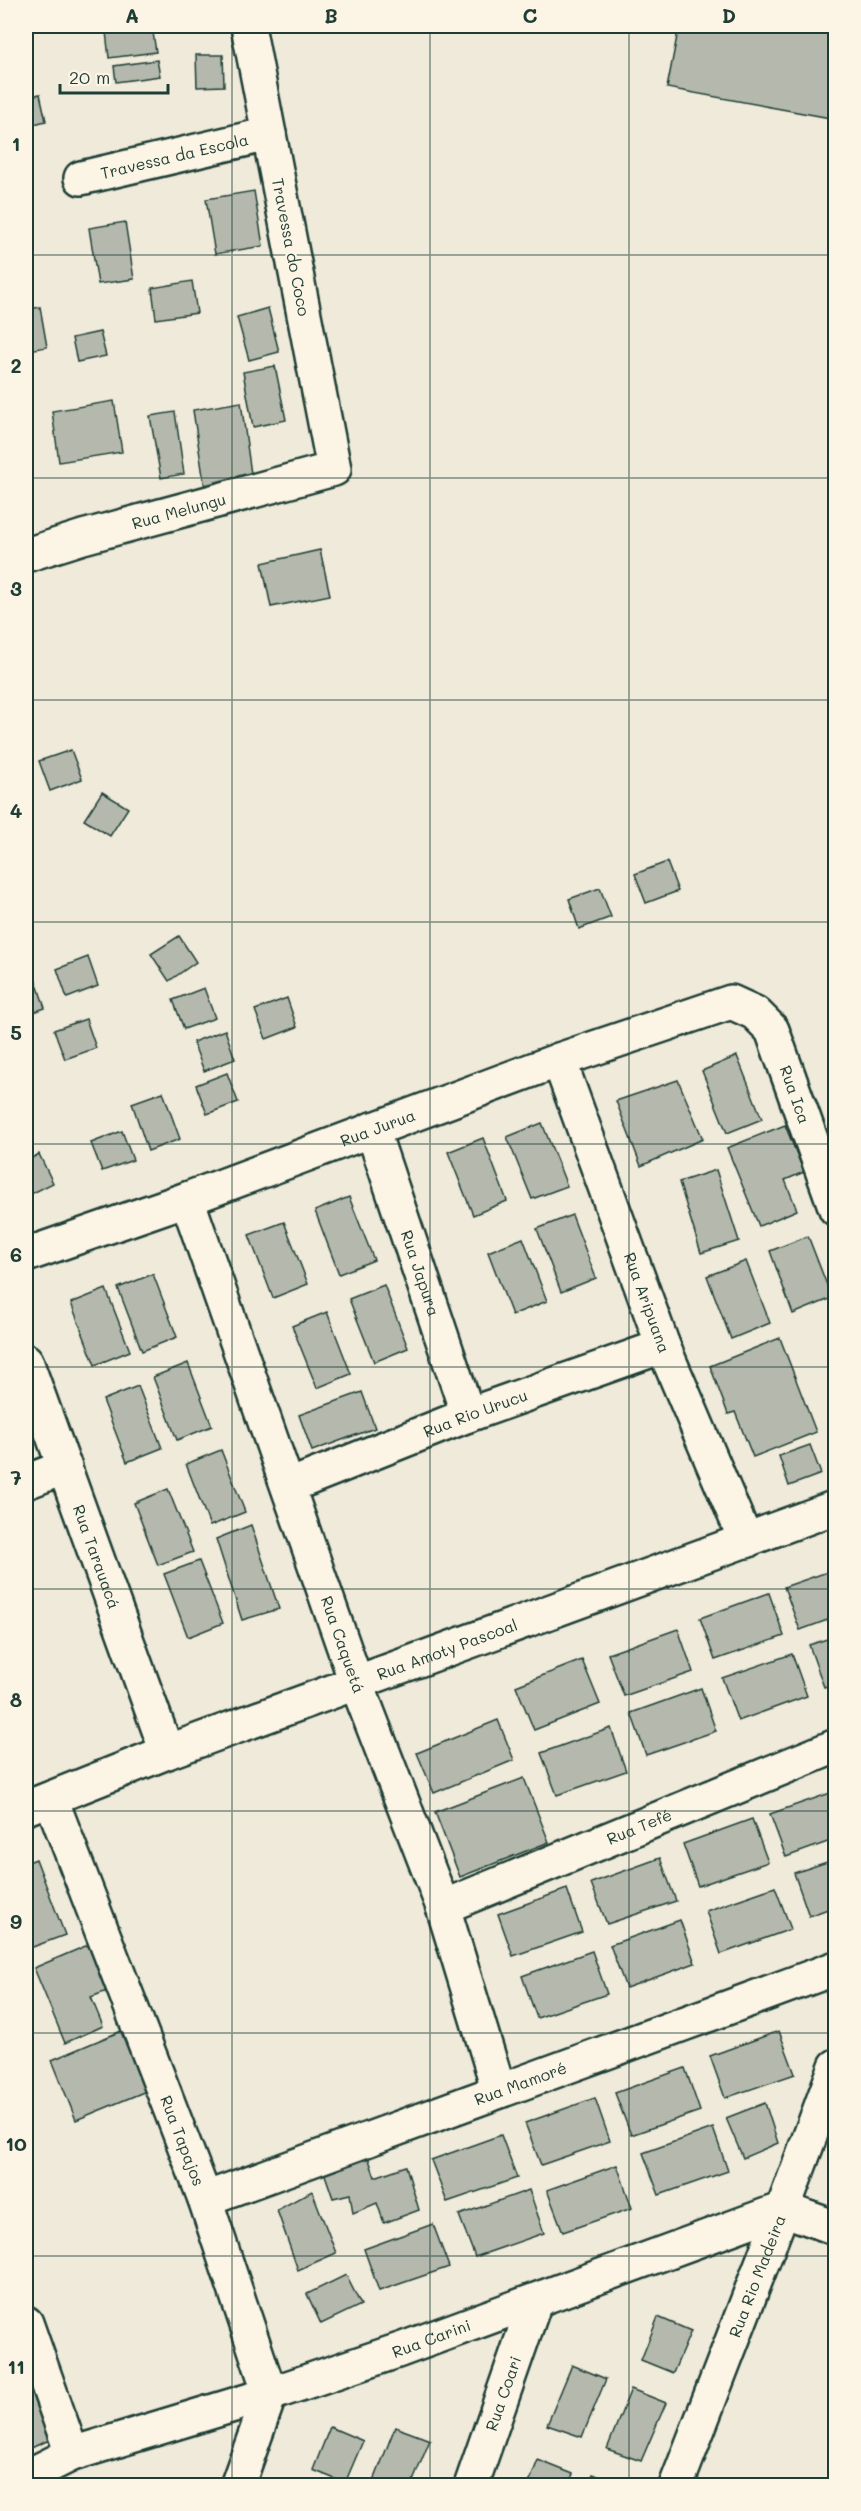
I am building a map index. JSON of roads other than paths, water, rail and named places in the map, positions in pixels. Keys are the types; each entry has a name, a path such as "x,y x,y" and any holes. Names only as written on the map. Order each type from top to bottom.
{"street":[{"name":"Travessa do Coco","path":"248,26 334,469"},
{"name":"Travessa da Escola","path":"81,178 269,134"},
{"name":"Rua Melungu","path":"26,555 83,537 334,469"},
{"name":"Rua Jurua","path":"26,1255 187,1199 559,1060 731,1002"},
{"name":"Rua Ica","path":"731,1002 755,1013 772,1030 836,1209"},
{"name":"Rua Aripuana","path":"559,1060 663,1346 746,1541"},
{"name":"Rua Japura","path":"372,1129 468,1415"},
{"name":"Rua Caquetá","path":"187,1199 356,1682 443,1907 500,2091"},
{"name":"Rua Rio Urucu","path":"289,1486 468,1415 663,1346"},
{"name":"Rua Tarauacá","path":"26,1361 167,1752"},
{"path":"26,1482 65,1467"},
{"name":"Rua Amoty Pascoal","path":"38,1804 167,1752 836,1507"},
{"name":"Rua Tefé","path":"443,1907 836,1746"},
{"name":"Rua Tapajos","path":"38,1804 205,2199 270,2394"},
{"name":"Rua Mamoré","path":"205,2199 836,1968"},
{"name":"Rua Rio Madeira","path":"676,2486 836,2066"},
{"path":"783,2209 836,2228"},
{"name":"Rua Carini","path":"26,2477 72,2454 270,2394 535,2302 783,2209"},
{"name":"Rua Coari","path":"471,2486 535,2302"},
{"path":"26,2323 72,2454"},
{"path":"237,2486 270,2394"}]}
